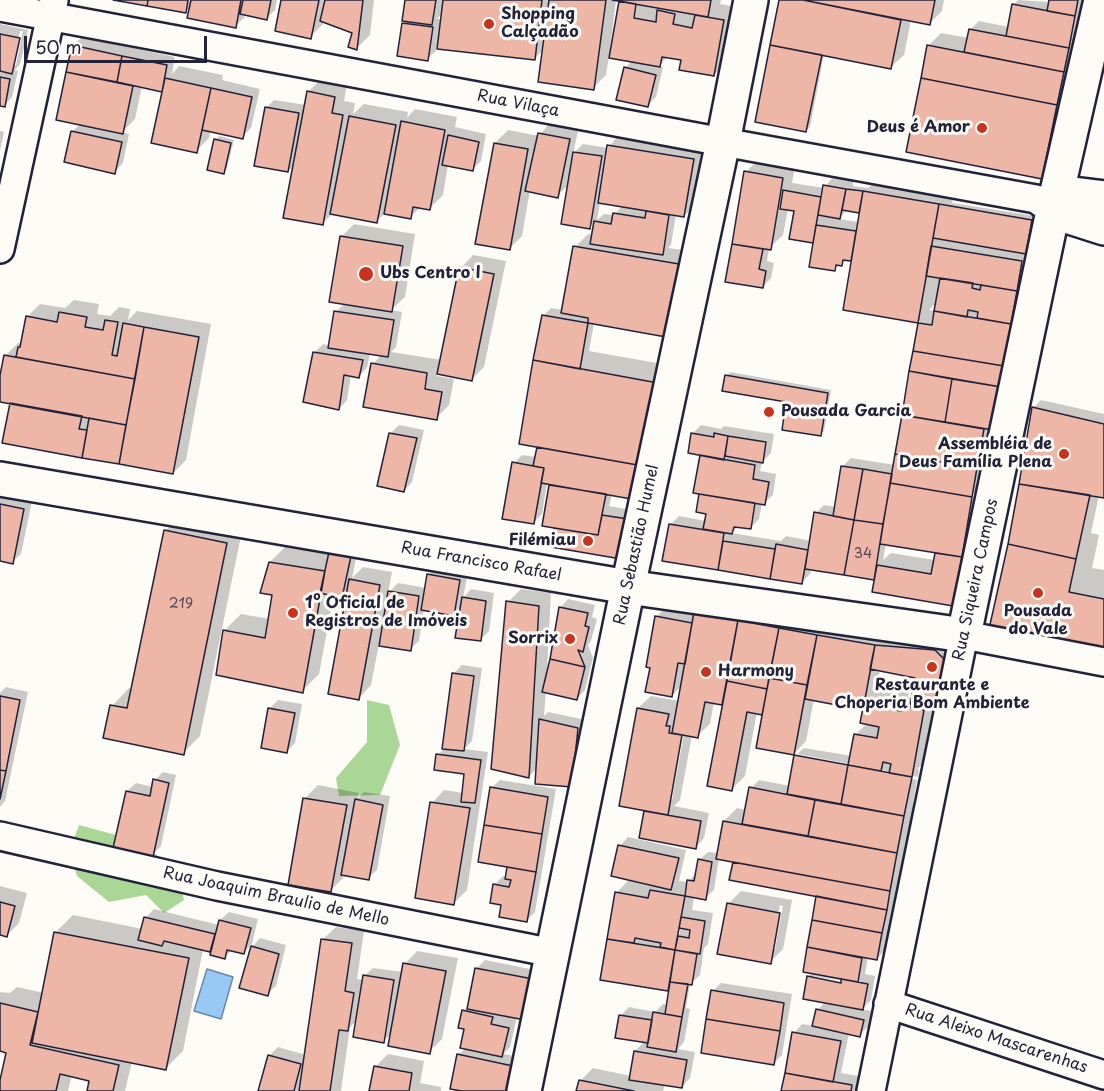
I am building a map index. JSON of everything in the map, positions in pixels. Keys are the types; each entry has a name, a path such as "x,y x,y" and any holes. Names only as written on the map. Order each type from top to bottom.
{"main road":[{"name":"Rua Sebastião Humel","path":"524,1091 751,0"},
{"name":"Rua Siqueira Campos","path":"964,635 1049,201 1101,7"},
{"path":"1049,201 1104,198"},
{"path":"1049,201 1104,228"},
{"name":"Rua Francisco Rafael","path":"0,479 628,587 964,635"}],"street":[{"name":"Rua Vilaça","path":"0,7 53,8 723,142 1049,201"},
{"path":"0,249 53,8"},
{"path":"964,635 1104,662"},
{"name":"Rua Siqueira Campos","path":"871,1091 964,635"},
{"name":"Rua Joaquim Braulio de Mello","path":"0,836 217,886 553,953"},
{"name":"Rua Aleixo Mascarenhas","path":"888,1004 1104,1075"}],"green space":[{"path":"367,700 389,705 400,745 380,795 339,796 336,778 367,742"},
{"path":"79,825 131,839 177,868 184,900 164,913 146,895 109,902 77,876 69,852"}],"water":[{"path":"207,969 233,977 221,1019 194,1011"}],"building":[{"path":"113,0 148,0 147,6"},
{"path":"148,0 188,0 186,13 147,6"},
{"path":"191,0 241,0 236,28 187,18"},
{"path":"243,0 271,0 267,20 240,14"},
{"path":"281,0 319,0 311,39 275,31"},
{"path":"325,0 363,0 357,50 348,47 352,33 320,21"},
{"path":"405,0 436,0 432,25 402,21"},
{"name":"Shopping Calçadão","path":"443,0 542,0 535,60 437,49"},
{"path":"549,0 606,0 594,90 538,82"},
{"path":"612,0 711,0 708,17"},
{"path":"779,0 803,0 901,20 891,69 770,45"},
{"path":"803,0 935,0 930,25"},
{"path":"1049,0 1078,0 1075,16 1047,11"},
{"path":"619,1 636,4 634,18 656,22 657,10 675,14 673,24 692,28 695,15 724,20 714,76 679,70 681,60 662,57 660,67 609,58"},
{"path":"1012,4 1075,16 1069,48 1006,36"},
{"path":"402,23 433,27 428,61 397,56"},
{"path":"969,29 1069,48 1064,72 964,52"},
{"path":"0,34 20,38 12,74 0,71"},
{"path":"72,45 122,56 117,82 66,72"},
{"path":"770,45 822,55 806,132 755,122"},
{"path":"927,45 1064,72 1057,105 921,78"},
{"path":"122,56 167,65 162,92 117,82"},
{"path":"624,67 656,75 648,107 616,100"},
{"path":"66,72 133,86 123,134 56,120"},
{"path":"0,77 10,79 5,107 0,106"},
{"path":"165,78 211,88 197,153 151,143"},
{"name":"Deus é Amor","path":"921,78 1057,105 1042,179 906,152"},
{"path":"211,88 252,97 243,139 202,130"},
{"path":"307,91 335,97 332,113 343,115 323,225 283,218"},
{"path":"265,107 299,113 288,172 254,166"},
{"path":"349,116 396,125 377,223 330,214"},
{"path":"401,121 445,130 430,210 413,207 411,219 384,214"},
{"path":"71,131 122,142 115,174 64,162"},
{"path":"538,133 570,139 558,198 525,191"},
{"path":"448,135 479,142 473,171 442,165"},
{"path":"214,139 231,143 224,174 207,170"},
{"path":"494,143 528,149 510,250 475,244"},
{"path":"607,145 694,159 684,217 598,203"},
{"path":"573,152 602,156 590,229 561,224"},
{"path":"744,171 783,178 771,250 732,244"},
{"path":"823,185 846,189 840,219 818,215"},
{"path":"846,189 863,191 859,213 842,210"},
{"path":"783,190 821,197 813,243 789,239 794,211 780,209"},
{"path":"863,191 939,204 918,323 843,310"},
{"path":"939,204 1032,220 1026,254 933,238"},
{"path":"646,211 669,215 663,255 590,244 594,221 611,224 613,213 645,218"},
{"path":"816,225 856,231 851,261 843,260 842,266 836,265 835,271 809,267"},
{"name":"Ubs Centro I","path":"340,236 403,246 392,312 329,302"},
{"path":"732,244 763,249 759,269 766,271 763,288 725,282"},
{"path":"573,246 679,264 666,337 588,323 588,318 561,313"},
{"path":"931,246 1022,261 1017,291 926,276"},
{"path":"459,267 494,274 472,381 437,374"},
{"path":"940,278 973,283 972,288 980,290 981,285 1017,291 1011,324 977,318 978,312 968,310 967,317 934,311"},
{"path":"334,311 394,320 388,357 328,348"},
{"path":"934,311 1011,324 1004,366 913,351 918,323 932,325"},
{"path":"59,312 87,317 85,327 103,330 105,320 118,322 112,355 117,356 123,323 144,327 135,379 16,357 26,316 57,322"},
{"path":"542,315 588,323 580,369 533,360"},
{"path":"144,327 199,337 173,474 119,464"},
{"path":"913,351 1004,366 1001,387 909,371"},
{"path":"313,352 363,360 359,378 344,375 339,410 303,402"},
{"path":"4,355 135,379 126,425 0,402 0,375"},
{"path":"533,360 658,383 643,466 519,444"},
{"path":"371,363 427,373 425,389 442,392 437,420 363,407"},
{"path":"909,371 952,379 945,422 902,415"},
{"path":"725,375 828,393 821,436 782,430 786,402 722,391"},
{"path":"952,379 1001,387 993,430 945,422"},
{"path":"10,403 82,416 79,429 87,430 82,458 2,443"},
{"name":"Assembléia de Deus Família Plena","path":"1032,407 1104,424 1104,498 1019,484"},
{"path":"902,415 984,429 977,468 895,454"},
{"path":"89,418 126,425 119,464 82,458"},
{"path":"389,433 417,438 404,492 377,486"},
{"path":"691,433 714,437 714,433 728,436 724,460 688,453"},
{"path":"728,436 766,442 763,463 725,456"},
{"path":"537,447 643,466 637,500 541,483 544,468 533,466"},
{"path":"895,454 977,468 972,497 890,483"},
{"path":"700,455 755,465 753,479 769,482 765,505 693,493"},
{"path":"512,462 544,468 534,524 502,519"},
{"path":"841,466 863,469 854,520 833,516"},
{"path":"863,469 892,474 883,524 854,520"},
{"path":"890,483 972,497 962,557 880,544"},
{"path":"1019,484 1090,495 1076,559 1008,544"},
{"path":"549,485 606,494 598,535 542,526"},
{"path":"699,494 755,503 751,529 734,527 732,534 703,529 706,514 696,512"},
{"path":"0,504 24,509 13,564 0,561"},
{"path":"814,512 854,520 844,575 805,569"},
{"name":"Filémiau","path":"602,515 628,519 621,559 551,547 554,528 598,535"},
{"path":"854,520 883,524 874,580 844,575"},
{"path":"669,524 724,533 718,570 662,561"},
{"path":"164,530 227,543 184,755 103,738 110,705 127,708"},
{"path":"723,541 775,549 770,579 718,570"},
{"path":"776,544 808,550 802,584 770,579"},
{"name":"Pousada do Vale","path":"1008,544 1076,559 1069,592 1104,599 1104,654 989,629"},
{"path":"329,552 351,556 342,598 320,593"},
{"path":"935,553 962,557 953,606 872,592 877,565 931,574"},
{"name":"1º Oficial de Registros de Imóveis","path":"269,562 325,571 303,693 216,675 223,630 265,638 272,595 260,593"},
{"path":"427,574 460,580 454,616 421,610"},
{"path":"349,579 380,585 359,700 328,694"},
{"path":"388,591 419,596 411,651 379,646"},
{"path":"462,597 486,601 481,641 455,638"},
{"path":"506,601 539,606 529,778 491,769"},
{"name":"Sorrix","path":"559,607 588,613 585,626 589,627 583,652 578,650 585,667 550,659"},
{"name":"Harmony","path":"694,612 738,620 722,705 705,702 698,738 672,733"},
{"path":"655,616 692,623 685,664 678,663 672,697 645,692 650,668 646,667"},
{"path":"738,620 779,628 767,689 727,681"},
{"path":"779,628 817,635 807,685 769,678"},
{"path":"817,635 875,645 863,710 805,699"},
{"path":"875,645 935,650 945,660 936,706 910,707 915,678 870,669"},
{"path":"550,659 585,667 577,700 542,692"},
{"path":"452,673 474,676 464,751 442,749"},
{"path":"769,678 807,685 794,755 756,748"},
{"path":"727,681 767,689 762,715 747,712 732,791 707,786"},
{"path":"0,696 20,700 6,771 0,770"},
{"path":"865,697 897,703 896,710 901,711 902,706 924,710 912,777 889,773 891,764 883,762 881,771 848,765 854,734 877,738 879,727 860,723"},
{"path":"268,708 295,713 287,753 261,748"},
{"path":"637,708 669,714 666,726 670,726 669,733 682,735 668,815 619,806"},
{"path":"539,719 578,728 572,787 535,784"},
{"path":"436,754 481,760 475,803 461,802 464,774 434,770"},
{"path":"794,755 848,765 841,804 787,794"},
{"path":"848,765 912,777 904,816 841,804"},
{"path":"0,770 6,771 0,799"},
{"path":"153,779 169,783 153,857 113,848 126,791 150,796"},
{"path":"490,787 548,797 542,834 484,825"},
{"path":"749,787 815,800 808,836 742,824"},
{"path":"303,798 347,805 331,892 288,885"},
{"path":"355,799 383,805 369,880 341,875"},
{"path":"815,800 904,816 897,853 808,836"},
{"path":"430,802 470,808 454,905 415,898"},
{"path":"644,811 701,821 696,849 639,838"},
{"path":"723,821 897,853 890,891 716,859"},
{"path":"484,825 542,834 536,872 478,862"},
{"path":"618,845 679,858 671,890 611,876"},
{"path":"698,859 712,862 706,900 685,896 687,880 694,881"},
{"path":"733,862 890,891 887,910 729,880"},
{"path":"507,867 536,872 527,922 499,917 501,905 490,903 493,884 509,887 511,880 505,879"},
{"path":"650,890 685,896 675,950 660,947 661,943 635,938 634,943 607,939 615,892 648,898"},
{"path":"816,896 887,910 882,933 812,920"},
{"path":"0,902 15,906 7,937 0,935"},
{"path":"727,903 780,913 771,964 717,954"},
{"path":"144,917 215,934 210,952 164,941 162,946 138,940"},
{"path":"681,917 705,921 700,954 675,950 678,936 689,938 690,930 679,928"},
{"path":"219,920 251,928 244,954 227,950 225,959 210,955"},
{"path":"812,920 882,933 877,960 807,947"},
{"path":"54,932 189,958 166,1070 32,1043"},
{"path":"321,939 352,943 345,991 354,993 348,1031 339,1030 330,1091 299,1091"},
{"path":"607,939 675,950 668,991 600,980"},
{"path":"251,946 279,954 268,996 239,988"},
{"path":"807,947 862,958 858,982 803,972"},
{"path":"675,950 697,954 692,985 670,982"},
{"path":"403,963 446,971 430,1054 388,1046"},
{"path":"475,968 533,979 525,1020 467,1009"},
{"path":"363,975 394,980 384,1043 353,1037"},
{"path":"807,976 841,983 841,979 868,984 863,1010 803,999"},
{"path":"670,982 688,984 682,1017 665,1014"},
{"path":"711,990 784,1003 780,1031 706,1019"},
{"path":"0,1003 38,1012 30,1045 119,1065 113,1091 87,1091 89,1081 60,1074 56,1091 0,1091 6,1053 0,1051"},
{"path":"816,1009 864,1020 860,1037 812,1026"},
{"path":"462,1010 493,1017 491,1024 509,1028 502,1057 460,1048 464,1029 458,1028"},
{"path":"653,1012 682,1017 676,1052 647,1047"},
{"path":"619,1015 652,1020 648,1043 615,1038"},
{"path":"706,1019 780,1031 774,1065 701,1053"},
{"path":"792,1032 841,1041 833,1082 785,1073"},
{"path":"634,1051 687,1060 682,1088 629,1080"},
{"path":"457,1054 513,1066 508,1091 450,1089"},
{"path":"268,1055 301,1064 294,1091 258,1091"},
{"path":"374,1066 412,1073 409,1091 369,1091"},
{"path":"785,1073 852,1085 851,1091 781,1091"},
{"path":"579,1080 634,1091 576,1091"}],"place":[{"name":"Shopping Calçadão","path":"489,24"},
{"name":"Deus é Amor","path":"982,128"},
{"name":"Ubs Centro I","path":"366,274"},
{"name":"Pousada Garcia","path":"769,412"},
{"name":"Assembléia de Deus Família Plena","path":"1064,454"},
{"name":"Filémiau","path":"588,541"},
{"name":"Pousada do Vale","path":"1038,593"},
{"name":"1º Oficial de Registros de Imóveis","path":"293,613"},
{"name":"Sorrix","path":"570,639"},
{"name":"Restaurante e Choperia Bom Ambiente","path":"932,667"},
{"name":"Harmony","path":"706,672"}]}
